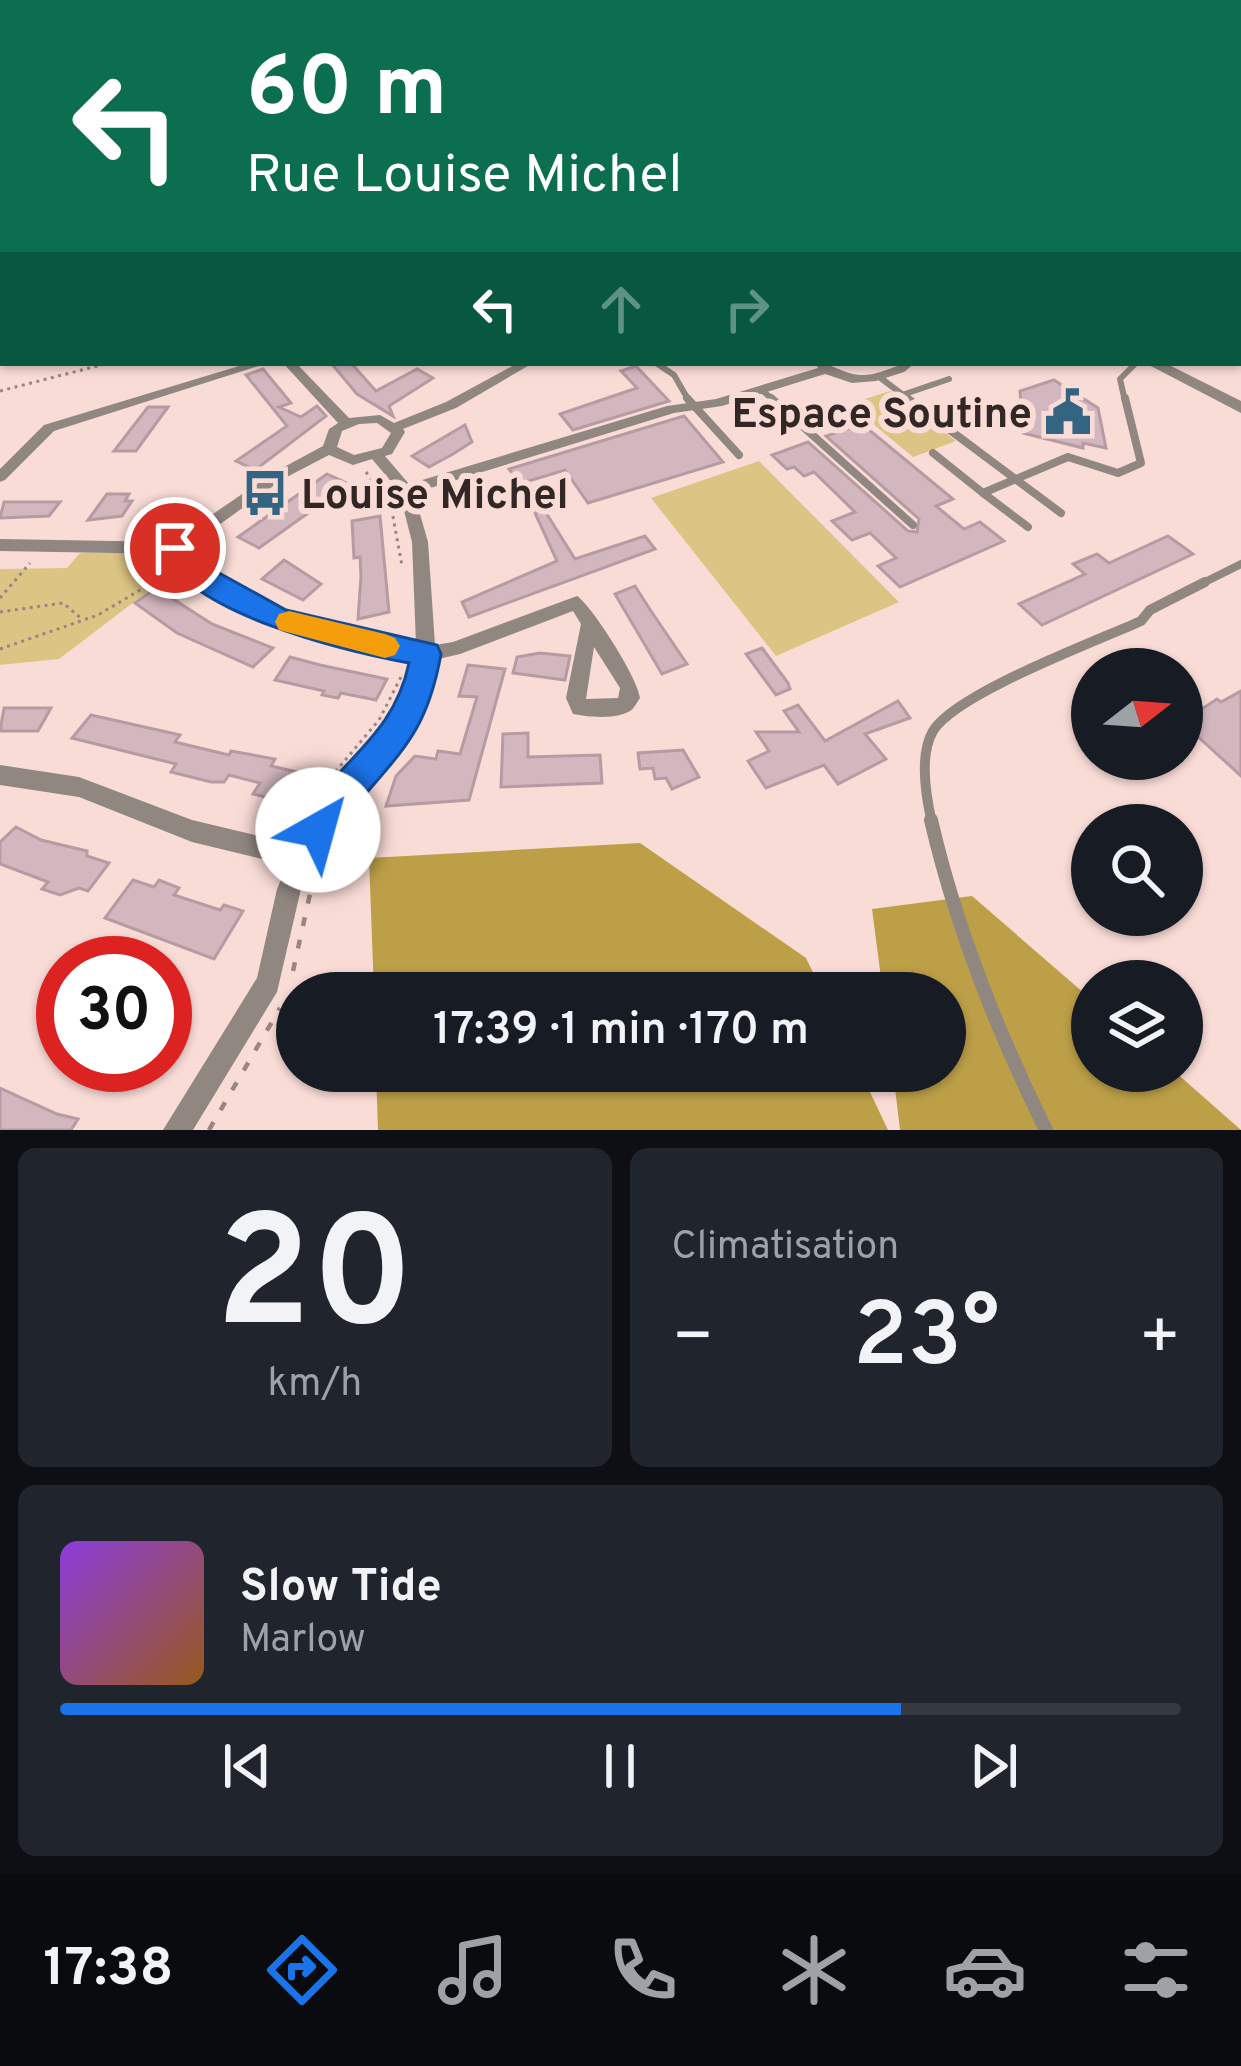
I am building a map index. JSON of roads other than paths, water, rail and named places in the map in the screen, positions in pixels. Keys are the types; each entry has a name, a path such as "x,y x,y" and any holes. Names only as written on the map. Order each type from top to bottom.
{"street":[{"path":"0,477 49,428 252,366"},
{"path":"292,366 346,423"},
{"path":"395,427 451,405 522,366"},
{"path":"406,490 761,389 823,366 854,379 903,366"},
{"path":"1160,366 1241,408"},
{"path":"380,418 395,427 397,439 377,456 342,459 328,449 330,435 346,423 380,418"},
{"path":"0,545 175,548 278,476 328,449"},
{"path":"177,1130 268,983 302,856 334,805 388,748 418,698 426,654 420,542 406,490 377,456"},
{"path":"175,548 181,564 278,619 359,642 426,654 454,649 578,603 590,621 629,687 630,698 622,706 580,708 576,698 590,621"},
{"path":"0,775 80,787 192,831 302,856"}],"lane":[{"path":"660,366 674,375 692,406 739,454"},
{"path":"983,493 1068,457 1118,473 1141,464 1120,379 1133,366"},
{"path":"878,376 1061,513"},
{"path":"902,395 950,379"},
{"path":"761,389 913,525"},
{"path":"932,453 1028,527"},
{"path":"1046,1130 977,975 946,879 922,772 933,730 969,702 1142,621 1150,610 1241,564"}],"place":[{"name":"Espace Soutine","path":"1068,412"},
{"name":"Louise Michel","path":"265,493"}]}
